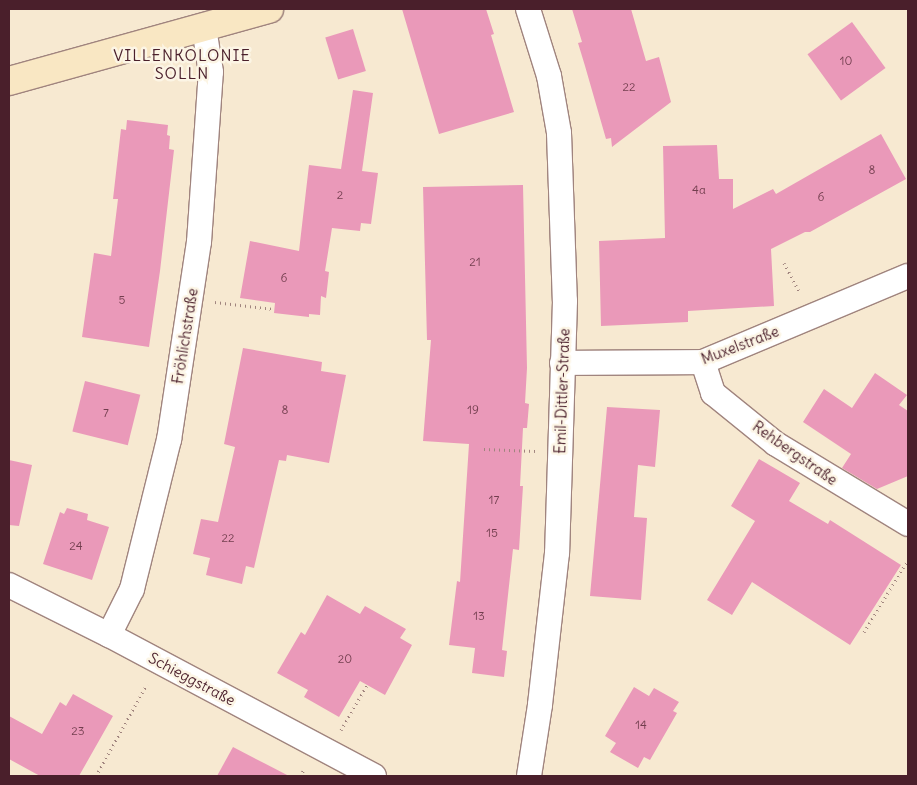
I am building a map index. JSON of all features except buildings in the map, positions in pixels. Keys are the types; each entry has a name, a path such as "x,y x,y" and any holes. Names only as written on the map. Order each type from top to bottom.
{"street":[{"path":"9,81 269,9"},
{"name":"Emil-Dittler-Straße","path":"528,9 548,76 559,133 565,301 557,553 540,705 528,776"},
{"name":"Fröhlichstraße","path":"109,635 132,588 169,440 199,242 211,72 204,28"},
{"name":"Muxelstraße","path":"562,363 703,362 908,276"},
{"name":"Rehbergstraße","path":"703,362 714,393 776,444 908,524"},
{"name":"Schieggstraße","path":"9,585 109,635 374,776"}],"path":[{"path":"784,263 812,317"},
{"path":"219,302 274,308"},
{"path":"484,449 560,452"},
{"path":"864,632 908,560"},
{"path":"96,776 160,662"},
{"path":"349,715 367,685"}],"district":[{"name":"VILLENKOLONIE SOLLN","path":"182,64"}]}
